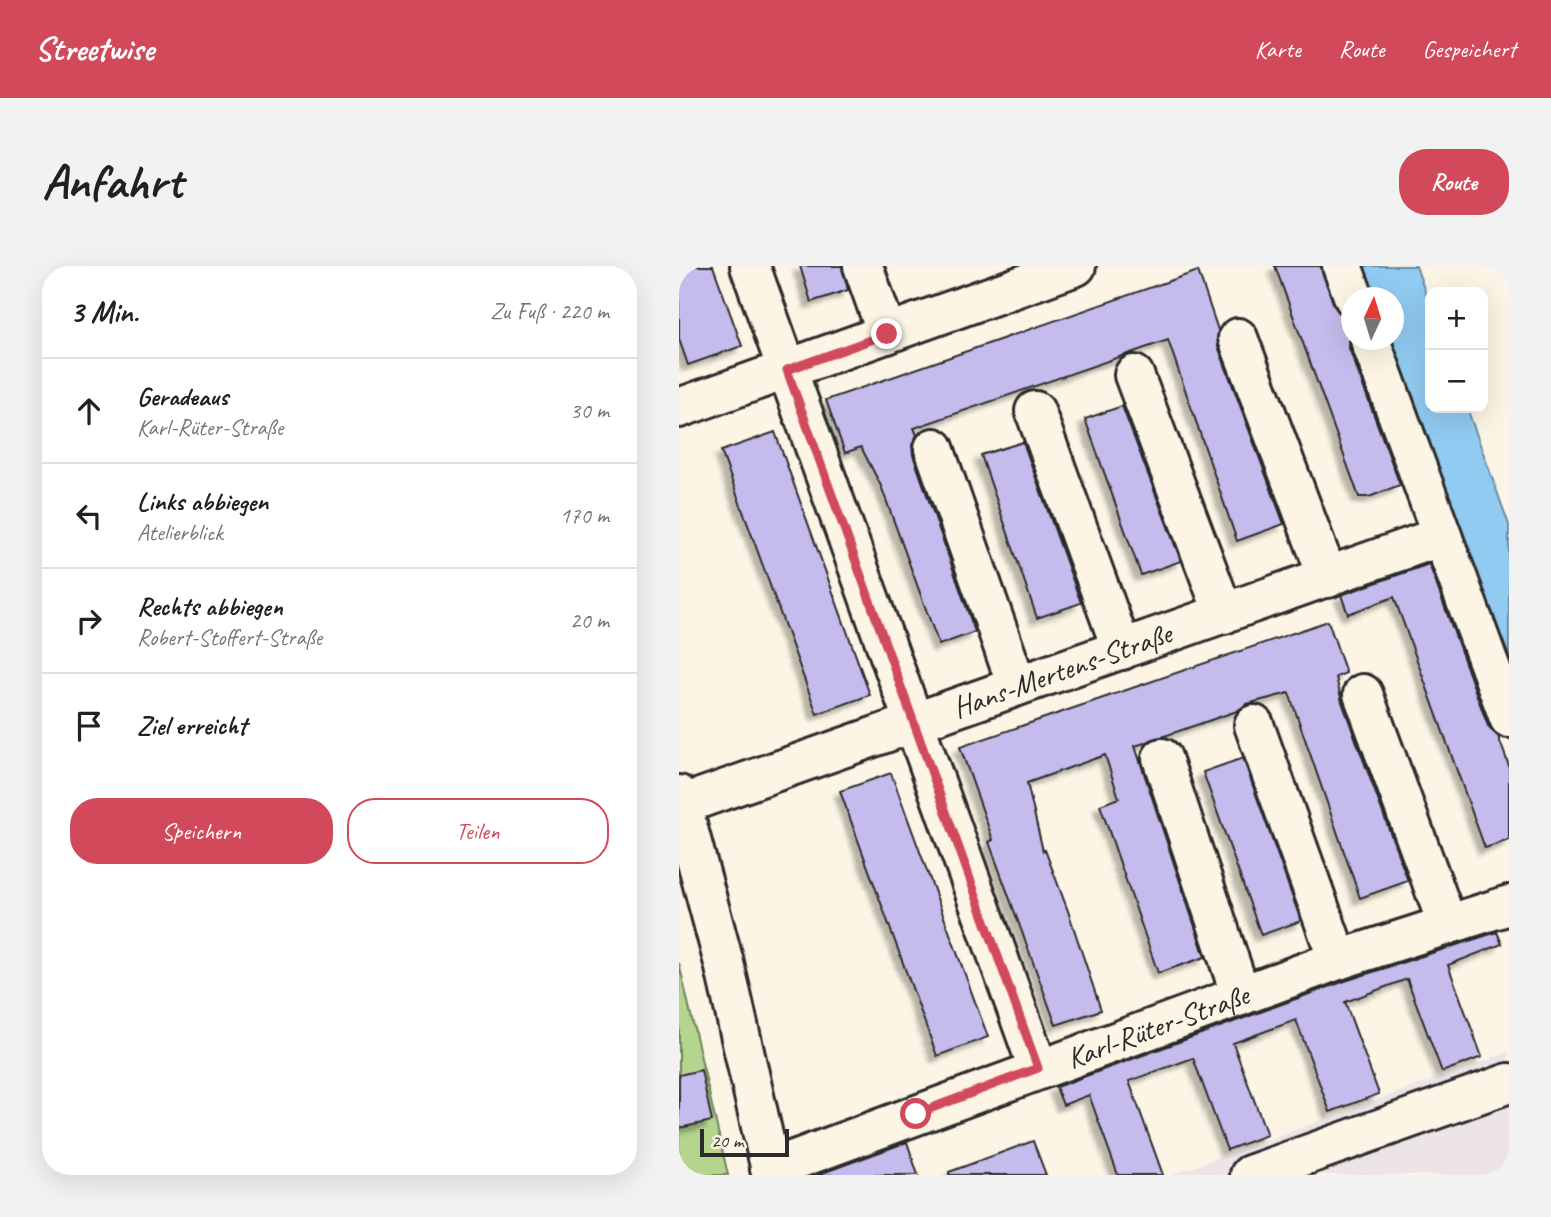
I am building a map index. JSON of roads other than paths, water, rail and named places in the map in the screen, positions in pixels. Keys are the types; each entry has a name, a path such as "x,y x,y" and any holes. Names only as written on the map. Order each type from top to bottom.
{"street":[{"path":"750,266 1038,1068"},
{"path":"863,266 887,334"},
{"path":"679,408 887,334 988,281 1076,266"},
{"path":"1342,266 1350,287"},
{"path":"1237,338 1328,578"},
{"path":"1374,350 1509,718"},
{"path":"1134,375 1224,614"},
{"path":"1035,411 1122,650"},
{"path":"934,448 1017,686"},
{"name":"Hans-Mertens-Straße","path":"680,800 1122,650 1442,537"},
{"path":"1363,694 1447,923"},
{"path":"1254,725 1338,960"},
{"path":"1162,758 1241,996"},
{"path":"680,800 724,963 771,1172"},
{"name":"Karl-Rüter-Straße","path":"771,1172 1038,1068 1338,960 1509,905"},
{"path":"1249,1175 1509,1083"}],"water":[{"path":"1360,266 1416,266 1425,292 1425,413 1469,413 1509,525 1509,678 1391,350 1404,350 1404,287 1367,287"}]}
